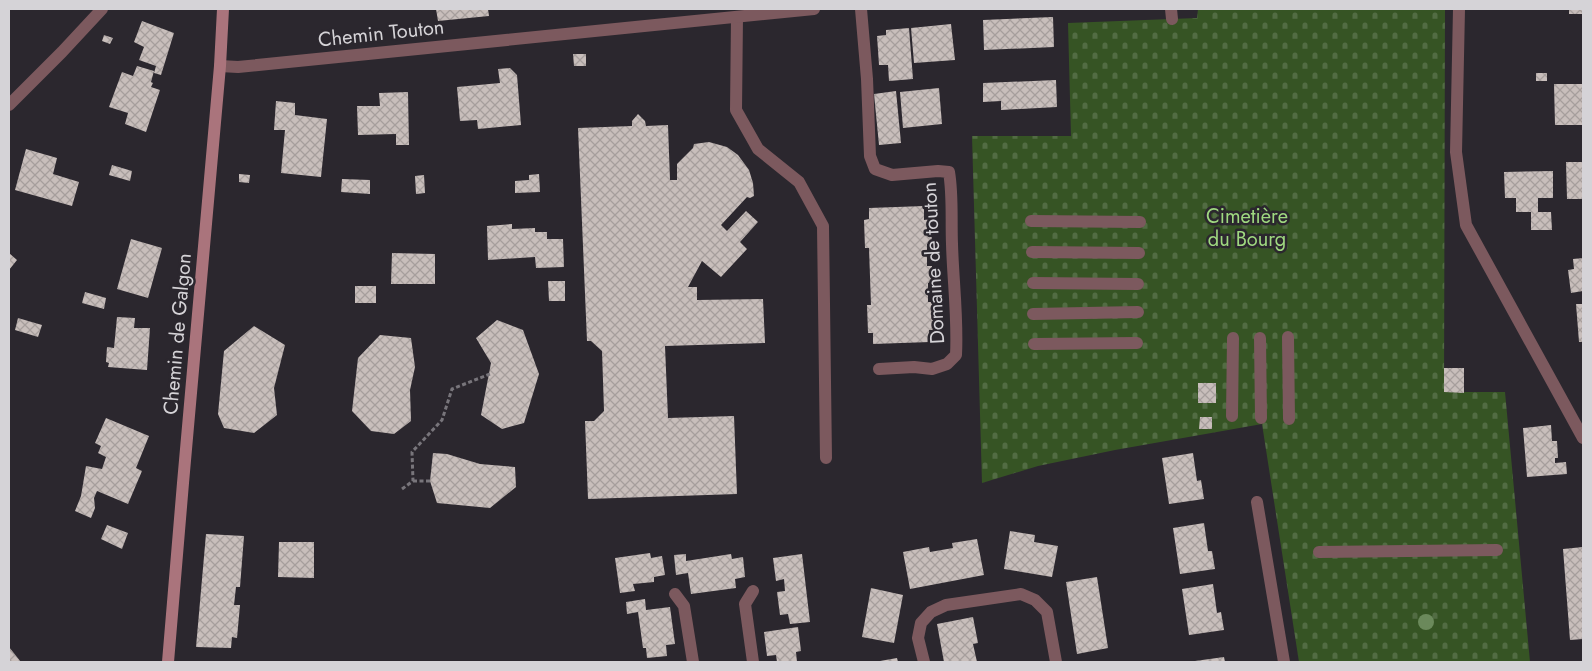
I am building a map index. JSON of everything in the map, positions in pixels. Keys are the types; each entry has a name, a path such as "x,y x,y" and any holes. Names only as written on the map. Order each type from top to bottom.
{"main road":[{"name":"Chemin de Galgon","path":"168,662 220,66 223,9"}],"street":[{"path":"9,105 102,9"},
{"name":"Chemin Touton","path":"220,66 238,67 814,9"},
{"name":"Domaine de touton","path":"860,9 870,156 875,168 892,175 938,171 948,172 951,186 957,336 956,356 947,364 932,369 914,367 879,369"},
{"path":"1459,9 1456,152 1466,225 1583,438"},
{"path":"737,17 736,110 758,149 799,182 823,226 826,458"},
{"path":"1031,221 1140,222"},
{"path":"1032,252 1139,253"},
{"path":"1032,283 1138,284"},
{"path":"1033,314 1138,312"},
{"path":"1288,337 1289,419"},
{"path":"1232,416 1233,338"},
{"path":"1260,338 1261,418"},
{"path":"1034,344 1138,343"},
{"path":"1257,502 1284,662"},
{"path":"1319,552 1497,550"},
{"path":"753,592 745,604 753,662"},
{"path":"675,594 684,606 693,662"},
{"path":"924,662 918,638 921,623 931,612 946,606 1021,594 1035,600 1047,612 1056,662"}],"path":[{"path":"413,481 412,452 442,420 452,389 490,374"},
{"path":"402,489 413,481 430,480"}],"green space":[{"name":"Cimetière du Bourg","path":"1198,9 1445,9 1444,392 1505,392 1530,662 1299,662 1262,424 1115,450 1038,466 982,483 972,136 1071,136 1068,23 1197,18"}],"building":[{"path":"436,9 488,9 489,16 438,21"},
{"path":"1569,9 1583,9 1583,14 1569,14"},
{"path":"1053,17 1054,47 984,50 983,20"},
{"path":"142,21 174,33 161,75 154,73 156,66 139,60 144,47 134,42"},
{"path":"951,24 955,60 914,63 911,28"},
{"path":"909,28 913,79 889,81 888,65 879,65 877,36 886,35 886,30"},
{"path":"104,35 113,38 110,44 102,41"},
{"path":"573,54 586,54 586,66 574,66"},
{"path":"137,66 154,71 151,87 160,90 146,132 125,124 128,113 109,107 122,72 133,76"},
{"path":"510,68 517,75 521,125 478,129 477,120 460,121 457,87 500,83 498,69"},
{"path":"1536,73 1547,73 1547,81 1536,81"},
{"path":"1056,80 1057,107 1001,110 1001,101 983,102 983,83"},
{"path":"1554,84 1583,84 1583,125 1555,125"},
{"path":"939,88 942,124 903,128 900,92"},
{"path":"896,91 901,143 879,145 874,94"},
{"path":"408,92 409,145 396,145 396,134 358,135 357,106 380,106 379,93"},
{"path":"276,101 295,103 295,115 327,119 321,177 281,173 285,130 274,130"},
{"path":"638,114 645,121 646,126 668,125 670,180 677,180 677,164 693,148 694,144 709,142 727,147 738,155 749,170 753,183 754,196 747,197 721,225 727,231 746,211 758,222 740,242 747,249 721,277 702,261 688,287 697,287 697,300 763,299 765,343 665,346 668,418 734,416 737,494 588,499 585,421 594,421 604,411 602,351 591,341 587,341 578,128 632,126 632,121"},
{"path":"26,149 57,158 53,174 79,182 72,206 15,190"},
{"path":"1566,162 1583,162 1583,199 1567,199"},
{"path":"112,165 132,171 130,181 109,175"},
{"path":"1553,171 1553,198 1538,198 1538,212 1551,212 1552,230 1531,230 1531,212 1516,212 1516,198 1505,198 1504,172"},
{"path":"239,174 250,175 249,183 239,182"},
{"path":"539,174 540,192 515,193 515,181 529,180 529,175"},
{"path":"424,175 425,193 416,194 415,176"},
{"path":"342,179 370,180 370,194 341,192"},
{"path":"924,206 924,220 931,219 932,244 927,244 927,266 932,266 932,281 928,283 928,302 933,302 934,330 929,330 930,342 873,344 873,333 868,333 867,305 871,305 869,248 865,248 864,220 869,219 869,208"},
{"path":"512,224 512,229 535,228 535,232 547,232 547,239 563,239 564,267 536,268 535,257 488,260 487,226"},
{"path":"131,239 162,248 148,298 117,289"},
{"path":"9,253 17,260 9,270"},
{"path":"392,253 435,254 435,284 391,284"},
{"path":"1583,258 1583,291 1571,293 1568,270 1574,269 1573,259"},
{"path":"548,281 565,281 565,301 549,301"},
{"path":"355,286 376,286 376,303 355,303"},
{"path":"85,292 106,298 104,309 82,303"},
{"path":"1576,304 1583,304 1583,342 1579,342"},
{"path":"117,317 135,318 134,328 150,328 147,370 108,367 109,363 106,362 107,347 114,348"},
{"path":"18,318 42,325 38,337 15,330"},
{"path":"497,320 523,330 539,374 524,423 502,429 481,415 491,363 476,338"},
{"path":"254,326 285,345 274,388 277,415 254,433 224,428 218,414 224,351"},
{"path":"380,335 411,338 415,367 410,390 411,421 394,434 371,431 352,411 358,358"},
{"path":"1444,368 1464,368 1464,393 1444,392"},
{"path":"1198,383 1216,383 1216,403 1198,403"},
{"path":"1200,417 1212,417 1212,429 1199,429"},
{"path":"106,418 149,436 136,468 142,471 128,504 97,491 94,498 95,508 91,518 75,511 81,496 86,466 102,469 106,457 98,453 101,446 95,443"},
{"path":"1551,425 1552,441 1557,441 1558,458 1555,458 1555,463 1566,462 1567,474 1527,477 1523,428"},
{"path":"433,453 447,454 480,464 515,467 516,487 490,508 437,503 430,481"},
{"path":"1193,453 1197,481 1201,480 1204,499 1169,504 1162,458"},
{"path":"1204,523 1208,551 1212,551 1215,569 1180,574 1173,528"},
{"path":"107,525 128,533 122,549 101,539"},
{"path":"1010,531 1035,535 1034,542 1058,546 1052,577 1004,569"},
{"path":"206,534 244,536 240,587 236,587 234,605 240,605 237,638 232,637 231,648 196,647"},
{"path":"977,539 984,575 910,589 903,552 929,547 930,552 953,548 952,543"},
{"path":"279,542 314,542 314,578 278,577"},
{"path":"1583,547 1583,639 1570,640 1563,549"},
{"path":"650,553 651,558 662,556 665,575 654,577 654,582 633,584 635,591 620,593 615,558"},
{"path":"686,554 686,561 731,554 732,559 743,557 745,577 735,579 736,588 691,594 688,573 676,575 674,555"},
{"path":"802,554 810,622 790,624 788,614 780,615 777,592 785,591 784,579 776,581 773,558"},
{"path":"1097,577 1108,648 1077,654 1066,582"},
{"path":"1213,584 1217,613 1221,612 1224,630 1189,635 1182,589"},
{"path":"871,588 903,595 894,643 862,637"},
{"path":"645,599 646,610 670,607 675,644 666,645 667,656 647,658 646,648 643,648 638,612 627,614 626,602"},
{"path":"973,617 978,643 973,644 977,662 944,662 937,624"},
{"path":"798,627 801,651 796,652 797,662 777,662 776,655 767,656 764,632"},
{"path":"9,647 21,662 9,662"},
{"path":"1224,657 1225,662 1195,662 1195,661"},
{"path":"897,658 898,662 880,662 880,661"}]}
